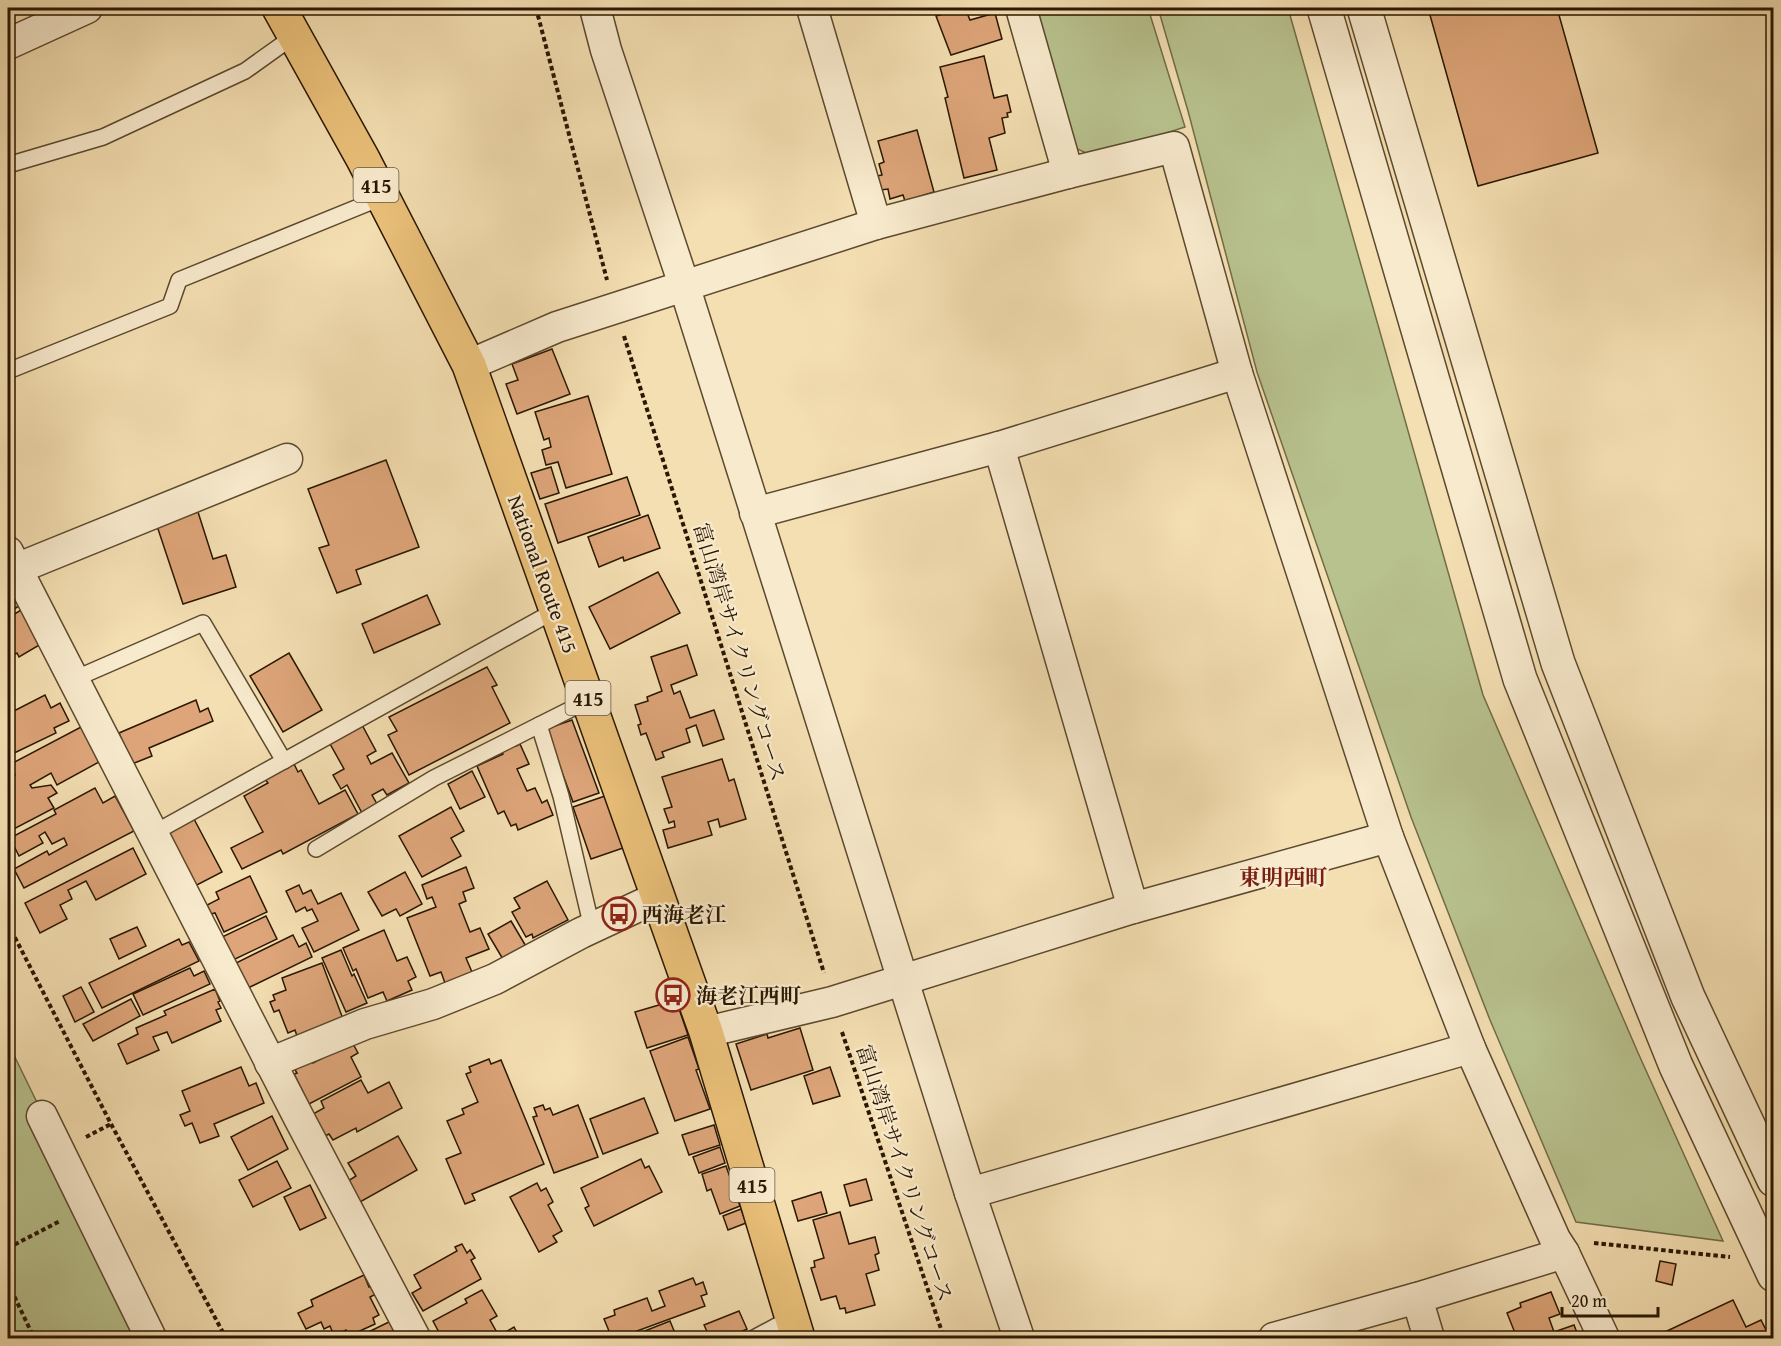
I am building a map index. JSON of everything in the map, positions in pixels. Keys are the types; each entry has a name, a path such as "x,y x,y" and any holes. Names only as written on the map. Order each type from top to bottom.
{"highway":[{"name":"National Route 415","path":"279,8 383,197 469,365 706,1032 794,1328"}],"street":[{"path":"8,44 84,8"},
{"path":"595,8 665,292 755,513 886,984 970,1193 1019,1338"},
{"path":"812,8 876,224"},
{"path":"1021,8 1068,173"},
{"path":"1324,8 1520,679 1676,1066 1773,1275"},
{"path":"1364,8 1558,663 1688,997 1773,1180"},
{"path":"469,365 557,327 876,224 1174,147 1237,373 1388,837 1470,1048 1604,1338"},
{"path":"755,513 999,447 1237,373"},
{"path":"999,447 1133,908"},
{"path":"288,459 12,561 270,1063 415,1338"},
{"path":"706,1032 832,1002 1133,908 1388,837"},
{"path":"270,1063 364,1024 433,1004 495,979 592,928 658,897"},
{"path":"970,1193 1470,1048"},
{"path":"42,1116 151,1338"},
{"path":"1274,1338 1418,1298 1560,1246"},
{"path":"1418,1298 1429,1338"}],"lane":[{"path":"8,165 103,137 245,71 294,36"},
{"path":"8,371 170,306 179,280 383,197"},
{"path":"152,834 556,610"},
{"path":"72,680 203,623 284,761"},
{"path":"315,849 434,778 589,700"},
{"path":"539,725 561,796 592,928"},
{"path":"754,1338 794,1328"}],"path":[{"path":"536,8 610,289"},
{"name":"富山湾岸サイクリングコース","path":"622,329 824,973"},
{"path":"8,924 226,1338"},
{"name":"富山湾岸サイクリングコース","path":"841,1028 944,1338"},
{"path":"8,1248 60,1221 55,1211"},
{"path":"1560,1246 1731,1257"},
{"path":"8,1283 34,1338"}],"green space":[{"path":"1032,8 1148,8 1185,127 1123,147 1086,153 1071,146"},
{"path":"1158,8 1288,8 1483,695 1639,1055 1723,1241 1576,1222 1490,1020 1411,817 1257,372 1188,111"},
{"path":"8,1043 152,1338 8,1338"}],"building":[{"path":"830,8 854,8 831,14"},
{"path":"917,8 939,8 918,12"},
{"path":"965,8 970,20 995,13 1002,39 951,55 936,16"},
{"path":"1428,8 1557,8 1598,153 1478,186"},
{"path":"984,56 994,98 1007,95 1011,112 1007,113 1008,117 1002,118 1005,133 989,138 997,170 964,178 940,67"},
{"path":"917,130 934,192 905,201 903,195 890,199 888,189 881,190 877,176 882,175 879,164 884,162 878,141"},
{"path":"552,349 570,394 517,414 506,384 518,380 512,364"},
{"path":"588,396 612,474 566,488 558,462 546,465 542,450 551,447 549,438 544,440 535,412"},
{"path":"386,460 419,547 356,570 361,584 337,593 319,548 329,545 308,489"},
{"path":"551,467 559,493 540,499 531,473"},
{"path":"627,477 640,515 558,543 545,504"},
{"path":"198,512 213,559 226,555 236,587 183,604 156,523 169,522"},
{"path":"648,515 660,548 624,561 623,557 599,567 588,537"},
{"path":"658,572 680,613 610,649 589,607"},
{"path":"8,587 19,606 8,613"},
{"path":"427,595 440,624 374,653 362,624"},
{"path":"21,610 41,644 19,657 17,653 8,658 8,618"},
{"path":"687,645 697,675 671,685 674,694 680,691 690,718 714,710 724,739 703,746 696,725 686,729 690,742 662,752 664,757 656,760 646,733 641,735 638,725 641,724 635,705 648,701 647,697 662,691 651,657"},
{"path":"289,653 322,710 283,732 250,676"},
{"path":"487,667 497,685 492,687 510,723 409,775 388,735 397,731 389,717"},
{"path":"45,695 51,708 60,703 69,721 54,728 56,733 8,756 8,714"},
{"path":"196,700 200,712 208,708 213,721 149,748 152,756 132,764 119,733"},
{"path":"572,720 599,793 573,802 546,729"},
{"path":"361,723 376,751 367,756 371,764 392,753 409,783 387,795 383,789 372,795 377,804 362,813 347,785 341,789 333,775 344,769 329,742"},
{"path":"81,727 99,762 57,785 51,773 30,785 32,788 51,785 57,793 48,798 54,808 10,831 8,826 8,778 15,775 9,765"},
{"path":"514,742 516,746 520,744 529,764 517,769 527,791 535,788 542,803 547,800 553,815 518,830 516,824 511,826 504,811 498,814 477,766 503,754 501,749"},
{"path":"722,759 729,781 734,779 746,819 720,827 718,819 708,822 712,835 668,848 663,830 675,827 674,821 669,823 664,809 672,807 662,777"},
{"path":"293,762 298,772 301,770 319,804 345,790 358,814 283,854 281,850 242,869 231,848 263,832 244,796 268,783 264,778"},
{"path":"472,771 485,797 460,809 448,784"},
{"path":"95,788 103,803 115,796 134,831 24,888 14,869 47,851 49,855 67,845 64,838 52,844 45,832 39,836 43,843 19,856 10,838 56,814 54,810"},
{"path":"605,796 623,848 591,859 573,807"},
{"path":"451,807 464,831 451,838 461,856 422,877 399,836"},
{"path":"194,819 222,872 193,887 165,835"},
{"path":"133,848 146,874 96,900 86,881 68,890 72,899 60,905 67,919 40,933 25,903"},
{"path":"466,867 474,888 463,892 466,901 459,904 470,932 480,928 489,949 466,958 472,972 445,983 441,972 430,976 407,918 436,907 432,897 427,899 422,885"},
{"path":"405,872 422,904 400,916 396,909 382,916 368,892"},
{"path":"250,876 267,912 224,932 215,913 211,914 207,905 219,899 216,892"},
{"path":"547,881 568,920 533,938 532,934 526,937 512,912 520,908 514,898"},
{"path":"299,885 303,894 311,890 318,904 341,893 359,930 314,952 302,928 318,921 312,909 307,911 305,907 296,912 286,891"},
{"path":"266,916 277,939 231,961 220,938"},
{"path":"511,921 527,948 504,961 488,934"},
{"path":"137,927 146,946 119,959 110,939"},
{"path":"384,930 397,961 407,957 416,977 408,981 412,990 387,1001 383,992 368,998 356,969 353,971 343,948"},
{"path":"293,935 299,947 306,943 312,957 246,989 234,964"},
{"path":"179,939 182,945 189,942 199,961 102,1008 89,983"},
{"path":"341,950 367,1003 346,1012 322,958"},
{"path":"322,963 343,1019 298,1039 295,1030 288,1033 279,1010 274,1012 270,1002 275,1000 273,995 286,990 282,978"},
{"path":"190,968 194,976 204,971 210,984 143,1015 133,994"},
{"path":"81,987 94,1012 75,1022 63,996"},
{"path":"215,989 221,1008 216,1010 221,1021 172,1043 167,1032 153,1037 159,1050 127,1064 118,1044 138,1034 136,1028 166,1015 164,1011"},
{"path":"131,999 140,1016 93,1041 83,1024"},
{"path":"676,1000 688,1035 647,1048 635,1012"},
{"path":"800,1028 813,1070 751,1090 736,1044 767,1034 768,1038"},
{"path":"688,1037 699,1069 696,1070 710,1109 675,1121 650,1051"},
{"path":"352,1042 358,1053 351,1057 361,1077 309,1104 294,1074 297,1073 294,1068 311,1059 313,1063 325,1057 323,1053"},
{"path":"489,1059 491,1064 501,1060 544,1164 472,1194 475,1200 465,1204 446,1159 461,1153 447,1121 464,1114 462,1109 478,1102 466,1074 471,1072 469,1067"},
{"path":"241,1067 249,1086 256,1083 264,1103 214,1124 219,1136 200,1143 192,1123 185,1126 180,1115 190,1111 182,1091"},
{"path":"830,1067 840,1096 813,1104 804,1076"},
{"path":"361,1080 368,1093 389,1082 402,1108 357,1132 356,1128 333,1140 329,1134 325,1136 313,1114 324,1108 321,1101"},
{"path":"644,1098 658,1133 603,1154 590,1119"},
{"path":"543,1105 545,1110 550,1108 553,1115 578,1105 598,1157 554,1173 533,1117 537,1116 534,1108"},
{"path":"272,1116 288,1149 248,1170 231,1137"},
{"path":"714,1125 720,1145 689,1155 682,1135"},
{"path":"398,1136 417,1170 360,1202 348,1181 356,1176 348,1163"},
{"path":"720,1147 725,1163 699,1173 693,1157"},
{"path":"641,1159 645,1168 649,1166 662,1192 594,1226 585,1208 589,1206 581,1188"},
{"path":"277,1161 291,1188 253,1207 239,1180"},
{"path":"726,1166 740,1206 720,1214 711,1189 707,1191 702,1174"},
{"path":"866,1179 872,1200 850,1206 844,1185"},
{"path":"537,1183 541,1191 546,1188 553,1202 548,1205 562,1231 553,1236 557,1242 539,1252 510,1197"},
{"path":"310,1185 326,1218 300,1230 284,1197"},
{"path":"821,1192 827,1213 798,1221 792,1201"},
{"path":"741,1209 746,1223 728,1230 723,1216"},
{"path":"840,1212 849,1244 875,1237 879,1253 875,1255 879,1270 866,1274 875,1305 846,1313 845,1308 840,1309 836,1296 821,1300 811,1268 815,1267 814,1261 824,1258 813,1220"},
{"path":"462,1244 467,1253 470,1250 475,1258 471,1260 481,1279 423,1311 412,1293 421,1288 414,1275 457,1251 455,1247"},
{"path":"1660,1261 1676,1264 1672,1285 1656,1281"},
{"path":"364,1275 369,1287 374,1285 378,1293 370,1297 379,1315 373,1318 375,1324 349,1336 346,1330 334,1336 330,1326 324,1329 321,1322 306,1329 298,1313 313,1306 311,1300"},
{"path":"693,1278 696,1285 703,1282 707,1294 701,1296 705,1306 618,1338 599,1338 598,1335 609,1331 604,1319 615,1315 614,1310 647,1298 652,1311 665,1306 659,1291"},
{"path":"482,1290 497,1316 490,1320 499,1336 514,1327 520,1338 442,1338 433,1321 467,1303 465,1299"},
{"path":"1551,1292 1560,1314 1549,1318 1554,1332 1574,1325 1579,1338 1517,1338 1507,1313 1521,1307 1520,1303"},
{"path":"1733,1300 1746,1327 1761,1320 1770,1338 1652,1338"},
{"path":"739,1311 747,1329 736,1334 738,1337 736,1338 710,1338 704,1325"},
{"path":"395,1319 404,1338 356,1338"},
{"path":"670,1321 677,1338 627,1338"}],"place":[{"name":"西海老江","path":"619,914"},
{"name":"海老江西町","path":"673,995"}],"district":[{"name":"東明西町","path":"1283,877"}]}
